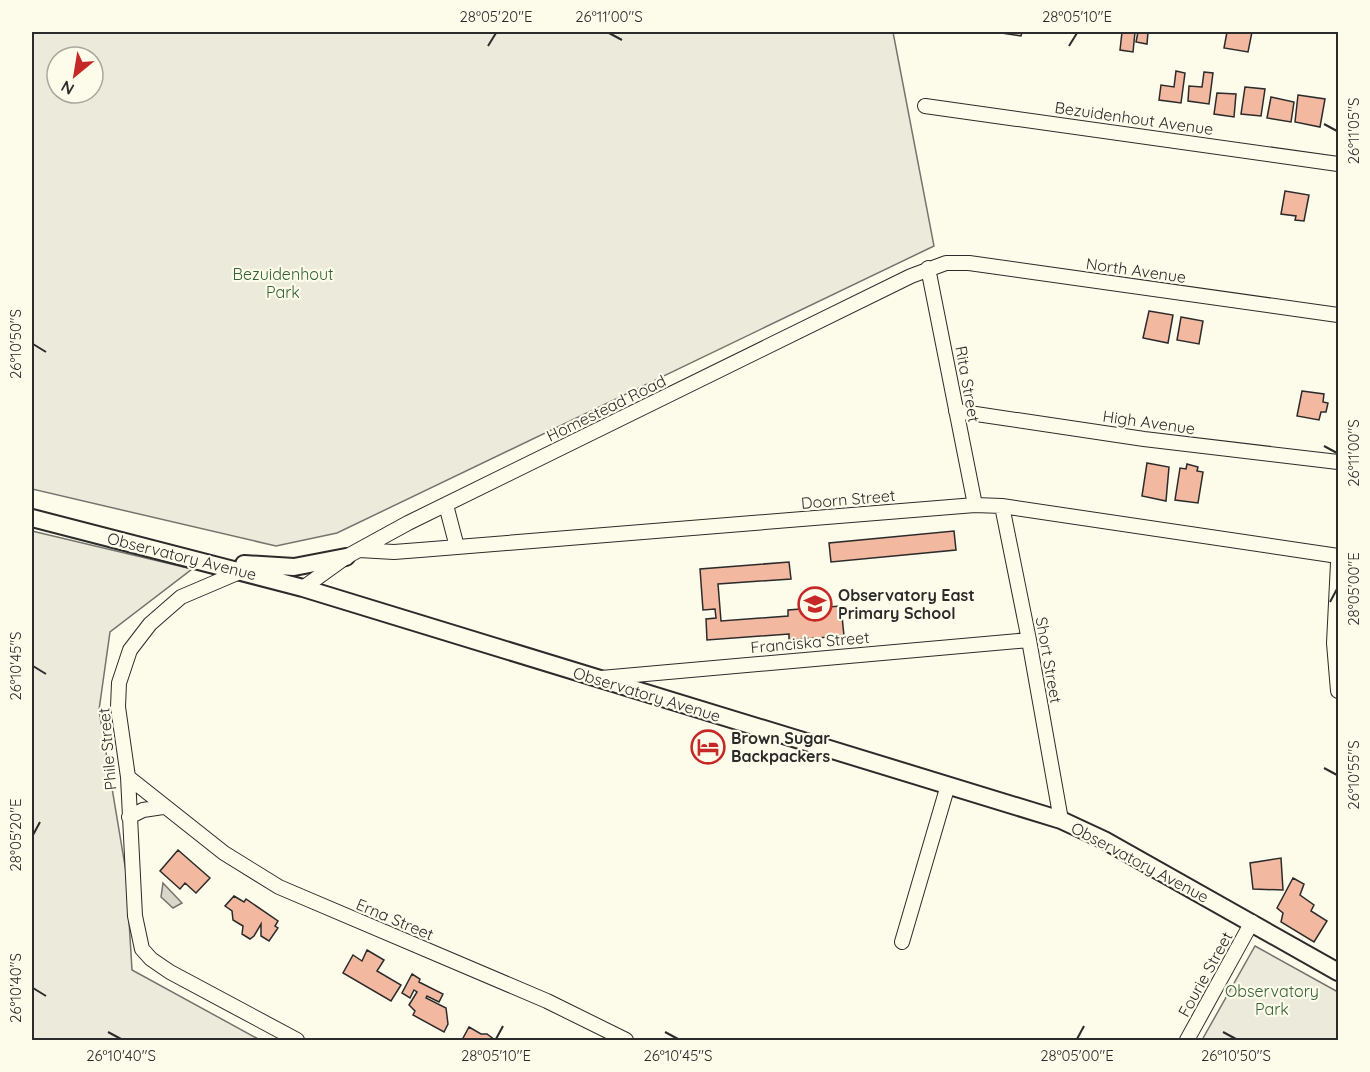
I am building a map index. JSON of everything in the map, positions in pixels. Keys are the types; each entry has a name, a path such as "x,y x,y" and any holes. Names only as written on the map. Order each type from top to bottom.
{"main road":[{"name":"Observatory Avenue","path":"32,518 303,588 1060,820 1104,840 1338,972"},
{"path":"205,561 294,567 352,553"}],"street":[{"name":"Bezuidenhout Avenue","path":"925,105 1338,164"},
{"name":"North Avenue","path":"928,268 946,263 969,263 1338,315"},
{"name":"Rita Street","path":"928,268 975,505"},
{"name":"Homestead Road","path":"303,588 352,553 928,268"},
{"name":"High Avenue","path":"956,411 1144,439 1338,462"},
{"path":"446,505 457,546"},
{"name":"Doorn Street","path":"352,553 394,552 975,505 1002,506 1338,556"},
{"name":"Short Street","path":"1002,506 1029,640 1060,820"},
{"path":"1338,563 1334,643 1338,691"},
{"name":"Phile Street","path":"242,571 182,597 150,624 130,650 120,683 118,706 128,777 135,916 142,949 146,955 170,972 297,1041"},
{"name":"Franciska Street","path":"595,678 1029,640"},
{"name":"Erna Street","path":"128,777 224,853 279,887 547,1001 626,1041"},
{"path":"902,942 948,785"},
{"path":"129,817 143,810 163,807"},
{"name":"Fourie Street","path":"1187,1041 1252,922"}],"green space":[{"name":"Bezuidenhout Park","path":"32,32 893,32 934,246 337,533 276,546 32,489"},
{"path":"32,531 192,569 110,632 99,710 126,872 132,970 260,1040 32,1040"},
{"name":"Observatory Park","path":"1255,946 1338,992 1338,1040 1202,1040"}],"shaded area":[{"path":"163,883 182,903 173,908 161,897"}],"building":[{"path":"995,32 1022,32 1021,36"},
{"path":"1122,32 1135,32 1133,52 1120,50"},
{"path":"1138,32 1148,32 1147,44 1136,42"},
{"path":"1227,32 1252,32 1248,52 1224,48"},
{"path":"1176,71 1185,73 1181,103 1159,100 1161,85 1174,87"},
{"path":"1204,72 1213,73 1209,104 1188,101 1189,86 1202,87"},
{"path":"1245,87 1265,89 1261,116 1241,114"},
{"path":"1217,93 1236,94 1234,117 1214,114"},
{"path":"1298,95 1325,99 1320,127 1295,122"},
{"path":"1271,97 1294,102 1291,122 1267,118"},
{"path":"1285,191 1309,195 1304,221 1295,220 1296,216 1281,214"},
{"path":"1149,311 1173,315 1168,343 1143,338"},
{"path":"1181,317 1203,321 1199,344 1177,340"},
{"path":"1302,391 1324,394 1323,402 1328,403 1326,412 1321,412 1319,420 1297,416"},
{"path":"1147,463 1169,467 1166,501 1142,496"},
{"path":"1187,464 1198,467 1197,471 1203,472 1198,503 1175,500 1180,468 1186,469"},
{"path":"954,531 956,550 831,562 829,543"},
{"path":"789,562 791,579 718,584 721,621 788,616 788,610 841,606 844,636 789,640 789,634 707,640 706,619 716,618 715,609 703,610 700,569"},
{"path":"178,850 210,878 196,893 185,883 180,889 160,871"},
{"path":"1281,858 1283,890 1253,889 1250,863"},
{"path":"1293,878 1304,884 1300,895 1314,905 1311,911 1327,921 1314,942 1281,922 1283,913 1277,908"},
{"path":"234,896 244,902 246,899 278,921 275,926 278,928 269,941 261,936 261,924 250,939 242,934 243,926 233,920 232,911 225,906"},
{"path":"367,950 384,960 377,971 401,985 391,1001 343,973 353,955 362,961"},
{"path":"412,974 420,979 419,982 443,994 439,1002 427,996 426,998 446,1008 448,1024 444,1032 413,1015 415,1011 409,1005 417,992 414,990 410,998 402,993"},
{"path":"469,1027 481,1034 487,1034 495,1040 462,1040"}],"place":[{"name":"Observatory East Primary School","path":"815,604"},
{"name":"Brown Sugar Backpackers","path":"708,747"}]}
